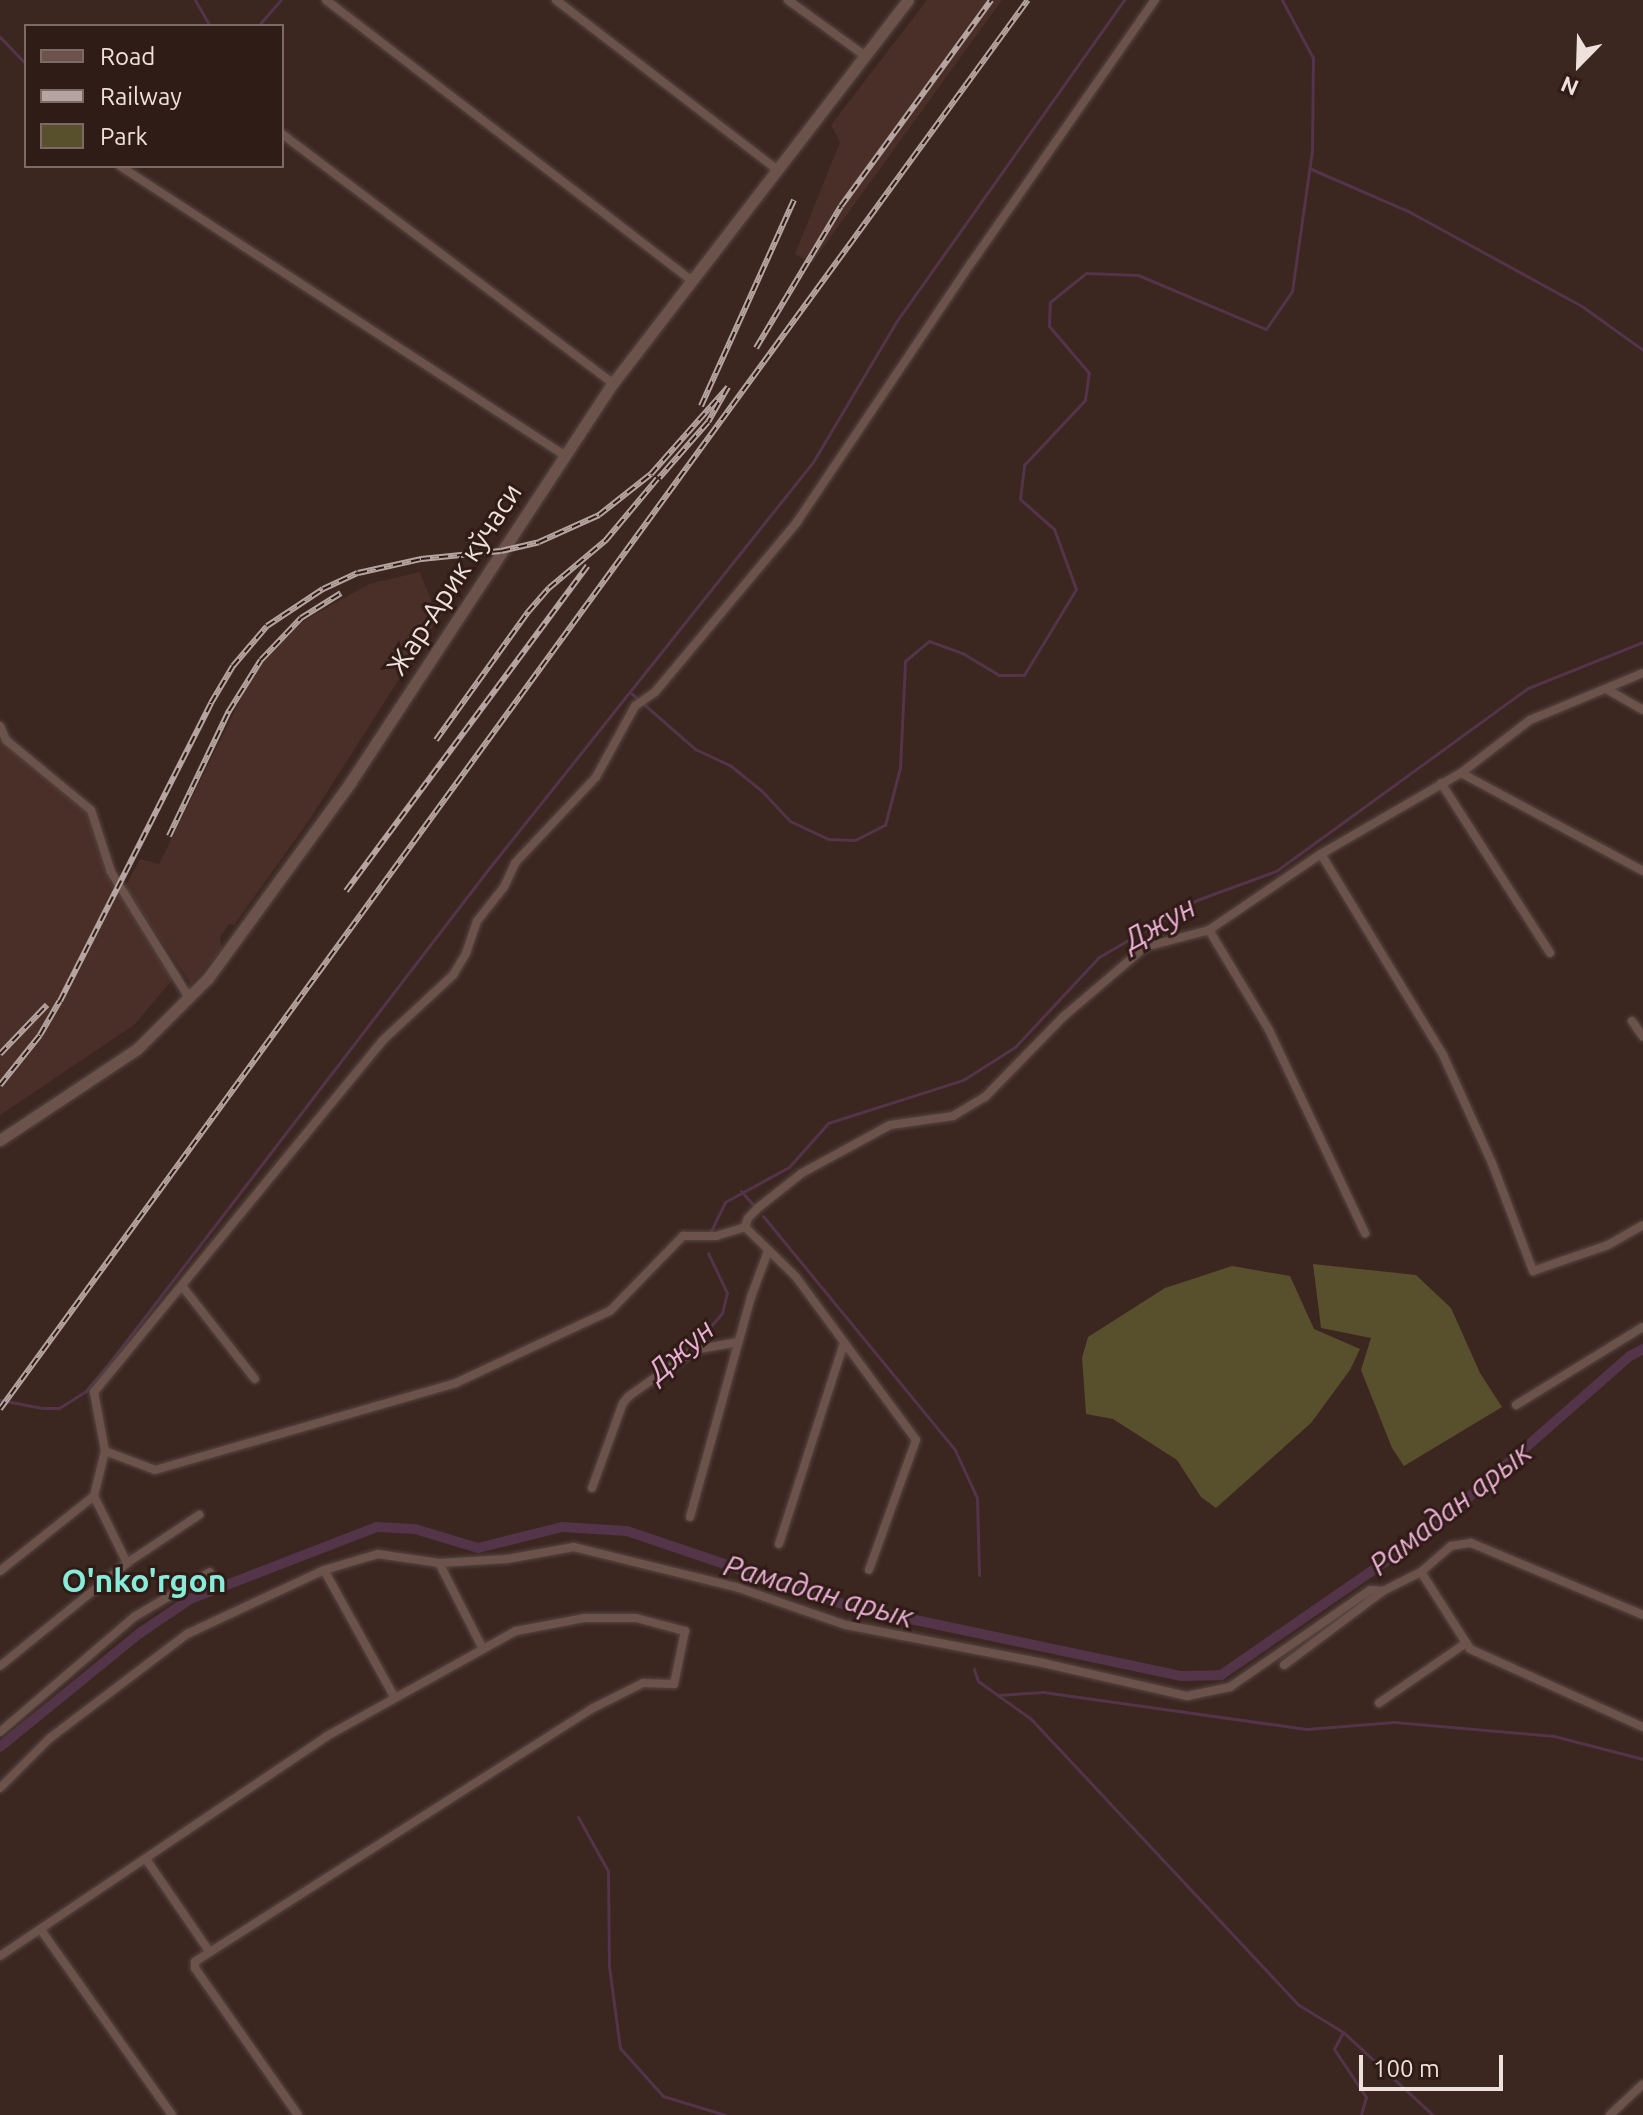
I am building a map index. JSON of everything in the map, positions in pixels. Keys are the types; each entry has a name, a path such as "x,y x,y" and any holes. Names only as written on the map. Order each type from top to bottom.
{"main road":[{"name":"Жар-Арик кўчаси","path":"0,1140 137,1049 189,998 268,901 341,796 613,383 690,279 908,0"}],"street":[{"path":"326,0 690,279"},
{"path":"556,0 776,169"},
{"path":"788,0 864,55"},
{"path":"0,1571 94,1496 105,1451 94,1392 382,1041 453,975 466,953 477,921 504,887 515,863 596,777 642,702 797,522 972,262 1155,0"},
{"path":"284,136 613,383"},
{"path":"123,168 564,455"},
{"path":"105,1451 155,1470 456,1383 610,1311 683,1236 716,1236 745,1227 759,1207 802,1173 827,1159 890,1125 953,1116 985,1097 1063,1017 1145,947 1209,930 1321,854 1461,773 1530,720 1643,673"},
{"path":"1608,690 1643,710"},
{"path":"0,726 6,740 91,810 111,872 189,998"},
{"path":"1461,773 1643,871"},
{"path":"1441,783 1550,953"},
{"path":"1321,854 1443,1055 1492,1163 1533,1271 1608,1245 1643,1225"},
{"path":"1209,930 1269,1030 1365,1233"},
{"path":"1632,1021 1643,1037"},
{"path":"745,1227 796,1277 916,1440 869,1570"},
{"path":"690,1517 738,1342 768,1251"},
{"path":"182,1286 255,1379"},
{"path":"1516,1405 1643,1327"},
{"path":"592,1488 623,1403 629,1396 694,1350 738,1342"},
{"path":"779,1544 844,1343"},
{"path":"94,1496 127,1563"},
{"path":"0,1666 127,1563 199,1515"},
{"path":"1284,1665 1383,1591 1421,1572 1451,1546 1471,1543 1643,1615"},
{"path":"0,1788 50,1738 187,1634 324,1570 378,1554 439,1563 507,1559 574,1547 736,1587 846,1625 1043,1663 1187,1696 1230,1687 1370,1590 1383,1591"},
{"path":"439,1563 483,1649"},
{"path":"324,1570 395,1698"},
{"path":"0,1732 134,1617 210,1572"},
{"path":"1421,1572 1470,1649 1643,1727"},
{"path":"0,1956 327,1736 516,1631 584,1618 636,1618 681,1629 686,1634 674,1684 643,1683 593,1708 195,1962 195,1968 298,2115"},
{"path":"1379,1703 1466,1643"},
{"path":"146,1859 209,1951"},
{"path":"41,1930 172,2115"},
{"path":"1610,2115 1643,2084"}],"shaded area":[{"path":"927,0 1002,0 812,263 795,254 840,142 831,125"},
{"path":"420,572 438,618 308,822 234,925 229,924 220,937 222,949 191,984 125,887 140,859 159,864 241,698 269,651 301,622 369,584"},
{"path":"0,731 20,757 90,814 109,879 173,979 134,1025 0,1115"}],"green space":[{"path":"1313,1264 1416,1275 1451,1308 1480,1373 1502,1407 1404,1466 1392,1448 1361,1370 1371,1338 1321,1328"},
{"path":"1232,1266 1290,1276 1314,1329 1360,1349 1350,1370 1311,1423 1216,1508 1201,1497 1177,1460 1113,1419 1086,1414 1082,1358 1088,1337 1165,1288"}],"waterway":[{"path":"195,0 209,24"},
{"path":"260,24 281,0"},
{"path":"0,1400 59,1408 85,1392 107,1366 486,872 813,462 896,322 1124,0"},
{"path":"631,693 695,749 731,766 761,790 790,821 828,839 855,840 885,825 900,768 905,661 929,641 964,654 999,675 1024,675 1076,589 1054,529 1020,499 1024,465 1085,400 1089,373 1049,326 1050,302 1086,273 1138,275 1266,329 1292,291 1312,150 1313,58 1282,0"},
{"path":"0,37 24,62"},
{"path":"1309,168 1408,211 1583,307 1643,350"},
{"name":"Джун","path":"709,1235 725,1202 789,1167 828,1123 963,1080 1015,1047 1099,957 1197,900 1276,871 1528,688 1643,642"},
{"path":"741,1191 753,1205"},
{"path":"763,1216 955,1450 977,1498 979,1575"},
{"name":"Джун","path":"693,1347 722,1313 727,1293 708,1253"},
{"name":"Рамадан арык","path":"0,1747 140,1633 190,1599 377,1527 415,1529 478,1548 562,1527 627,1531 849,1606 1182,1676 1221,1675 1434,1528 1630,1356 1643,1349"},
{"path":"974,1669 978,1681 1031,1719 1299,2005 1343,2032 1433,2115"},
{"path":"998,1695 1043,1692 1307,1729 1394,1722 1554,1736 1643,1759"},
{"path":"578,1817 608,1871 609,1966 620,2048 663,2096 725,2115"},
{"path":"1343,2032 1334,2049 1366,2097 1361,2115"}],"railway":[{"path":"756,348 841,206 991,0"},
{"path":"0,1409 1028,0"},
{"path":"701,406 794,200"},
{"path":"0,1085 40,1035 60,1001 211,703 233,666 267,626 323,589 358,573 421,559 501,551 539,542 599,515 651,474 728,387 708,422 659,478"},
{"path":"436,740 528,612 549,588 606,540 657,479"},
{"path":"346,891 587,566"},
{"path":"169,836 229,711 261,660 301,618 341,593"},
{"path":"0,1054 47,1005"}],"district":[{"name":"O'nko'rgon","path":"144,1580"}]}
